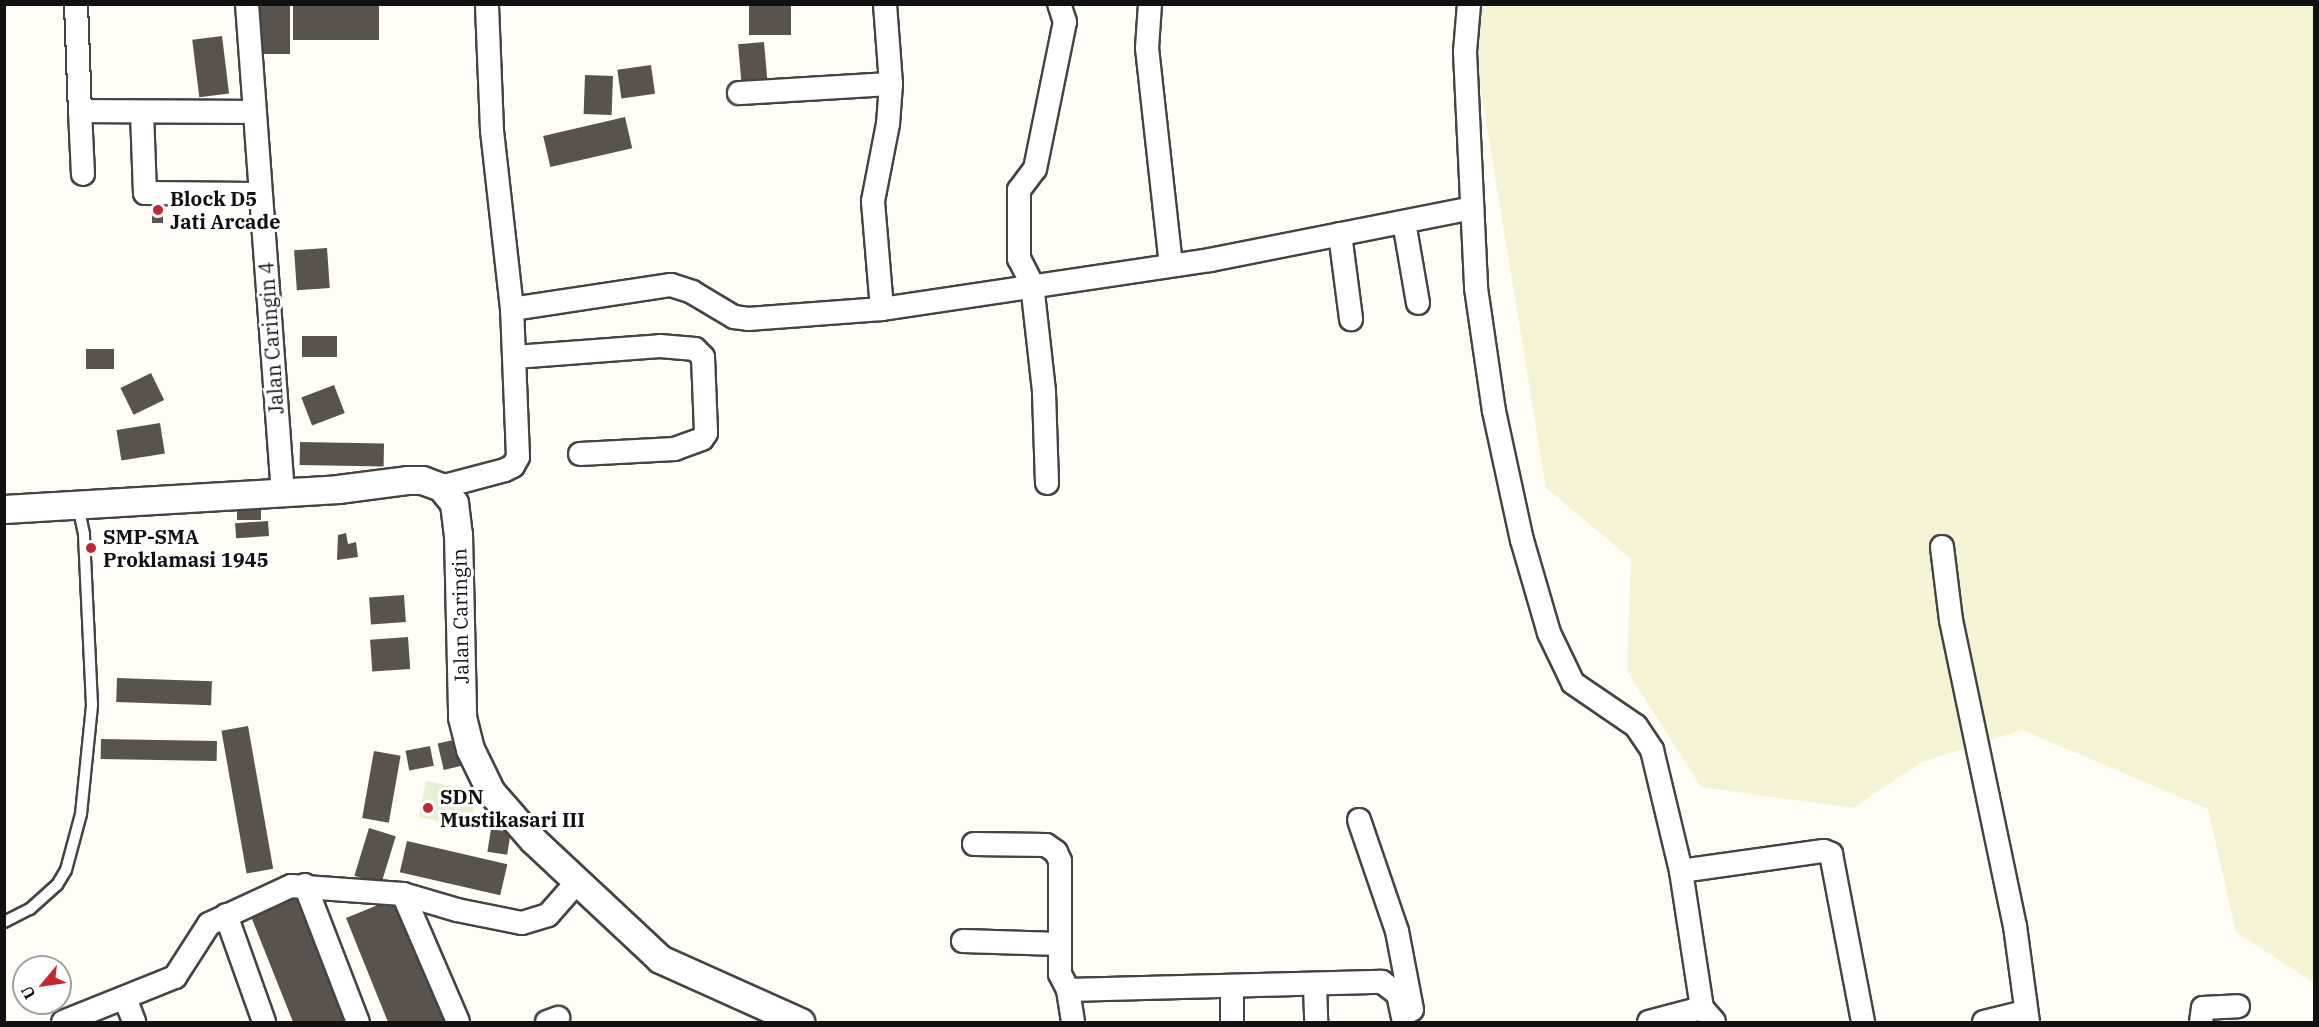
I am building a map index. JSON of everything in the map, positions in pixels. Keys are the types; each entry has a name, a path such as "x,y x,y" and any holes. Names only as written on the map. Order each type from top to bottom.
{"street":[{"path":"76,4 83,174"},
{"name":"Jalan Caringin 4","path":"247,4 283,492"},
{"path":"5,505 78,506 422,480 441,487 513,466 518,457 513,309 492,130 487,4"},
{"path":"882,309 873,201 888,124 891,84 885,4"},
{"path":"1047,483 1044,392 1032,284 1019,259 1019,190 1035,170 1065,22 1059,4"},
{"path":"1150,4 1147,48 1171,265"},
{"path":"1469,5 1465,52 1472,208 1483,344 1507,474 1533,582 1549,633 1573,683 1584,694 1620,713 1647,739 1659,772 1681,871 1708,1015 1649,1023"},
{"path":"739,93 891,84"},
{"path":"80,111 254,112"},
{"path":"142,111 145,193 254,194"},
{"path":"513,309 671,285 692,292 741,318 882,309 1032,284 1171,265 1472,208"},
{"path":"1404,222 1418,303"},
{"path":"1340,234 1351,319"},
{"path":"515,357 660,346 695,349 703,357 706,434 702,439 675,448 580,454"},
{"name":"Jalan Caringin","path":"441,487 454,503 458,534 462,717 470,749 491,792 512,819 660,959 800,1023"},
{"path":"1942,547 1951,620 2015,926 2026,1017 1984,1023"},
{"path":"1359,820 1397,931 1416,1023"},
{"path":"974,844 1046,846 1056,852 1060,861 1060,974 1068,990 1073,1023"},
{"path":"1681,871 1824,851 1832,854 1863,1023"},
{"path":"67,1022 175,977 208,924 278,890 305,885 366,894 403,894 457,910 522,923 548,915 577,882"},
{"path":"305,885 358,1023"},
{"path":"403,894 458,1023"},
{"path":"226,915 264,1023"},
{"path":"963,941 1059,944"},
{"path":"1068,990 1315,986 1382,982 1398,994 1404,1023"},
{"path":"1315,986 1316,1023"},
{"path":"1232,987 1232,1023"},
{"path":"125,998 134,1023"},
{"path":"2201,1023 2203,1008 2238,1006"}],"lane":[{"path":"1469,5 1477,4"},
{"path":"4,922 30,909 57,885 66,870 81,814 92,705 84,534 78,506"}],"shaded area":[{"path":"1467,5 2314,5 2314,983 2236,932 2208,809 2022,730 1922,762 1853,808 1701,787 1627,671 1631,559 1546,488"}],"green space":[{"path":"426,781 477,791 470,827 419,817"}],"building":[{"path":"253,4 290,4 290,54 253,54"},
{"path":"293,4 379,4 379,40 293,40"},
{"path":"749,5 791,5 791,35 749,35"},
{"path":"222,36 229,94 199,97 192,40"},
{"path":"764,42 767,79 741,81 738,44"},
{"path":"651,65 655,94 621,98 617,70"},
{"path":"585,75 613,76 612,115 584,114"},
{"path":"625,117 632,148 550,167 543,136"},
{"name":"Block D5 Jati Arcade","path":"152,197 163,197 163,223 152,223"},
{"path":"327,248 330,288 297,290 294,250"},
{"path":"302,336 337,336 337,357 302,357"},
{"path":"86,349 114,349 114,369 86,369"},
{"path":"151,373 164,400 134,415 120,388"},
{"path":"334,385 345,413 312,426 301,398"},
{"path":"160,423 165,454 121,461 117,430"},
{"path":"300,442 384,443 384,466 300,465"},
{"path":"237,507 261,507 261,520 237,520"},
{"path":"268,521 269,536 236,538 235,523"},
{"path":"346,533 348,544 356,542 358,557 337,560 338,535"},
{"path":"404,595 406,622 371,624 369,597"},
{"path":"408,637 410,669 372,672 370,640"},
{"path":"117,678 212,681 211,705 116,702"},
{"path":"248,726 273,869 247,873 221,731"},
{"path":"462,738 468,764 444,770 438,744"},
{"path":"101,739 217,741 217,761 101,759"},
{"path":"430,746 434,766 409,770 405,751"},
{"path":"374,751 401,756 389,823 362,818"},
{"path":"369,828 396,836 381,884 354,876"},
{"path":"491,829 511,832 507,855 487,852"},
{"path":"407,841 507,864 500,895 400,872"},
{"path":"300,894 351,1022 293,1022 250,914"},
{"path":"395,898 445,1022 388,1022 346,918"}],"place":[{"name":"Block D5 Jati Arcade","path":"158,210"},
{"name":"SMP-SMA Proklamasi 1945","path":"91,548"},
{"name":"SDN Mustikasari III","path":"428,808"}]}
